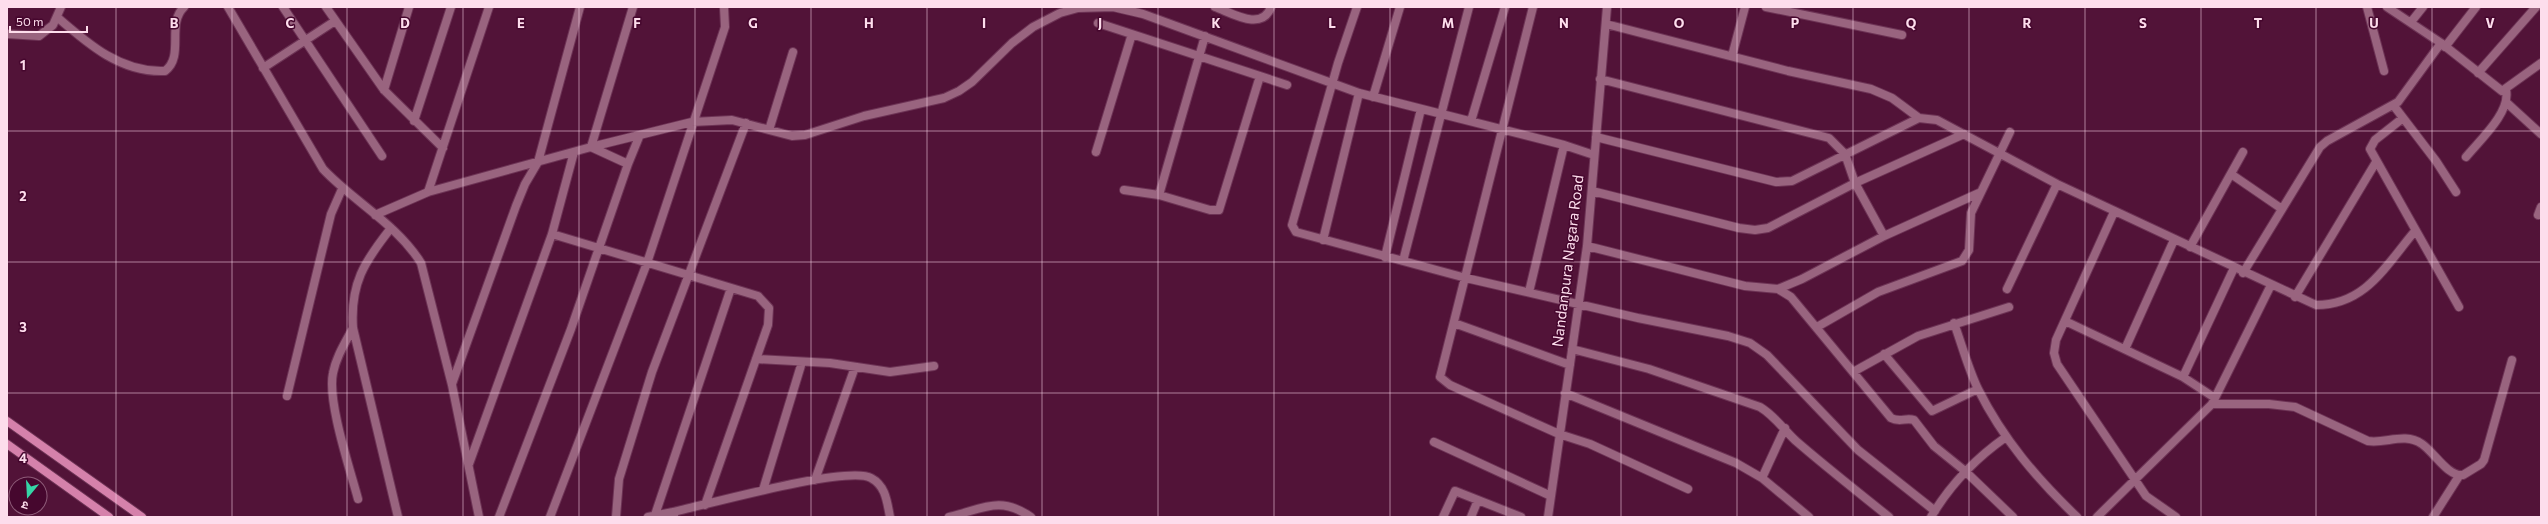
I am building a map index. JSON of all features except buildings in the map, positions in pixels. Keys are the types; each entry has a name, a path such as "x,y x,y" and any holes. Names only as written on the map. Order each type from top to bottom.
{"street":[{"path":"7,34 29,37 39,36 47,31 57,17 61,7"},
{"path":"57,17 94,48 113,59 137,69 165,71 171,66 174,56 177,19 184,7"},
{"path":"228,7 262,68 323,169 342,189 391,228 411,247 421,263 452,385 479,517"},
{"path":"283,7 382,156"},
{"path":"326,7 384,90 443,148"},
{"path":"384,90 409,7"},
{"path":"414,120 451,7"},
{"path":"428,192 489,7"},
{"path":"452,385 516,206 538,162 580,7"},
{"path":"591,147 633,7"},
{"path":"550,517 647,263 692,122 725,27 724,7"},
{"path":"375,215 428,192 591,147 639,137 692,122 718,120 746,123 792,136 806,135 864,116 944,98 972,82 1012,43 1033,27 1060,13 1078,7 1113,8 1143,14 1359,93 1564,144 1594,155"},
{"path":"1215,7 1249,20 1259,20 1266,16 1271,7"},
{"path":"1357,7 1292,224 1296,232 1466,278 1728,336 1750,343 1767,355 1858,450 1933,514 1965,471 1988,449 2006,437"},
{"path":"1373,97 1400,7"},
{"path":"1403,261 1439,113 1469,7"},
{"path":"1471,121 1504,7"},
{"path":"1533,7 1466,278 1440,371 1444,382 1559,434 1590,444 1688,489"},
{"name":"Nandanpura Nagara Road","path":"1548,517 1587,246 1607,7"},
{"path":"1732,56 1745,7"},
{"path":"1766,7 1902,35"},
{"path":"2367,7 2384,71"},
{"path":"2387,7 2443,45 2496,88 2506,90 2541,63"},
{"path":"2411,22 2423,7"},
{"path":"2243,273 2320,147 2327,141 2394,106 2476,7"},
{"path":"2478,73 2536,7"},
{"path":"262,68 335,21"},
{"path":"1098,23 1287,85"},
{"path":"1606,24 1871,89 1892,98 1919,118 1937,120 2057,184 2308,303 2324,305 2361,293 2415,231"},
{"path":"1096,152 1132,34"},
{"path":"1159,195 1205,36"},
{"path":"769,130 793,52"},
{"path":"1124,190 1159,195 1210,210 1219,210 1260,76"},
{"path":"1600,79 1821,136 1836,143 1845,154 1855,183 1884,236"},
{"path":"2466,157 2507,103 2506,90"},
{"path":"1324,240 1359,93"},
{"path":"2507,103 2541,134"},
{"path":"2394,106 2436,161 2456,192"},
{"path":"1385,257 1421,109"},
{"path":"1596,137 1776,182 1792,181 1919,118"},
{"path":"2404,118 2371,145 2370,149 2458,307"},
{"path":"616,517 619,479 632,431 652,372 746,123"},
{"path":"1817,327 1878,292 1962,261 1969,250 1970,213 2010,132"},
{"path":"1592,191 1755,230 1768,228 1855,183 1964,134"},
{"path":"499,517 601,248 628,164 639,137"},
{"path":"1529,292 1564,144"},
{"path":"591,147 628,164"},
{"path":"468,465 552,234 574,152"},
{"path":"2190,247 2243,152"},
{"path":"2295,298 2376,162"},
{"path":"2230,174 2282,208"},
{"path":"2007,289 2057,184"},
{"path":"286,396 331,214 342,189"},
{"path":"1587,246 1745,286 1778,289 1802,279 1884,236 1980,193"},
{"path":"2538,215 2541,207"},
{"path":"2114,212 2065,321 2054,353 2057,364 2133,479 2146,496 2176,517"},
{"path":"391,228 371,252 359,274 352,308 353,328 398,517"},
{"path":"552,234 758,296 769,308 768,325 705,505"},
{"path":"2125,349 2174,240"},
{"path":"2183,377 2234,268"},
{"path":"2097,517 2133,479 2213,401 2271,285"},
{"path":"731,288 651,516 673,514 763,490 842,475 870,477 882,487 890,517"},
{"path":"1778,289 1797,302 1891,418 1896,420 1914,420 1934,446 1965,471 2013,517"},
{"path":"1854,372 1918,336 1954,323 2009,307"},
{"path":"2065,321 2183,377 2213,401 2285,405 2307,411 2368,441 2399,437 2416,441 2459,476"},
{"path":"1454,323 1570,365"},
{"path":"1954,323 1978,389 2006,437 2044,486 2077,517"},
{"path":"353,328 337,359 332,374 331,394 358,499"},
{"path":"1572,349 1649,369 1760,407 1774,416 1802,446 1889,517"},
{"path":"1884,354 1932,411 1978,389"},
{"path":"756,359 854,367 890,372 934,366"},
{"path":"2433,517 2459,476 2481,464 2484,460 2512,360"},
{"path":"763,490 802,362"},
{"path":"815,480 854,367"},
{"path":"1565,393 1707,450 1762,478 1809,517"},
{"path":"7,421 142,517"},
{"path":"1762,478 1784,428"},
{"path":"1434,442 1551,496"},
{"path":"7,444 109,517"},
{"path":"1444,517 1455,492 1478,500 1502,514 1521,517"},
{"path":"1471,517 1478,500"},
{"path":"949,517 989,505 1004,504 1019,508 1031,517"}]}
